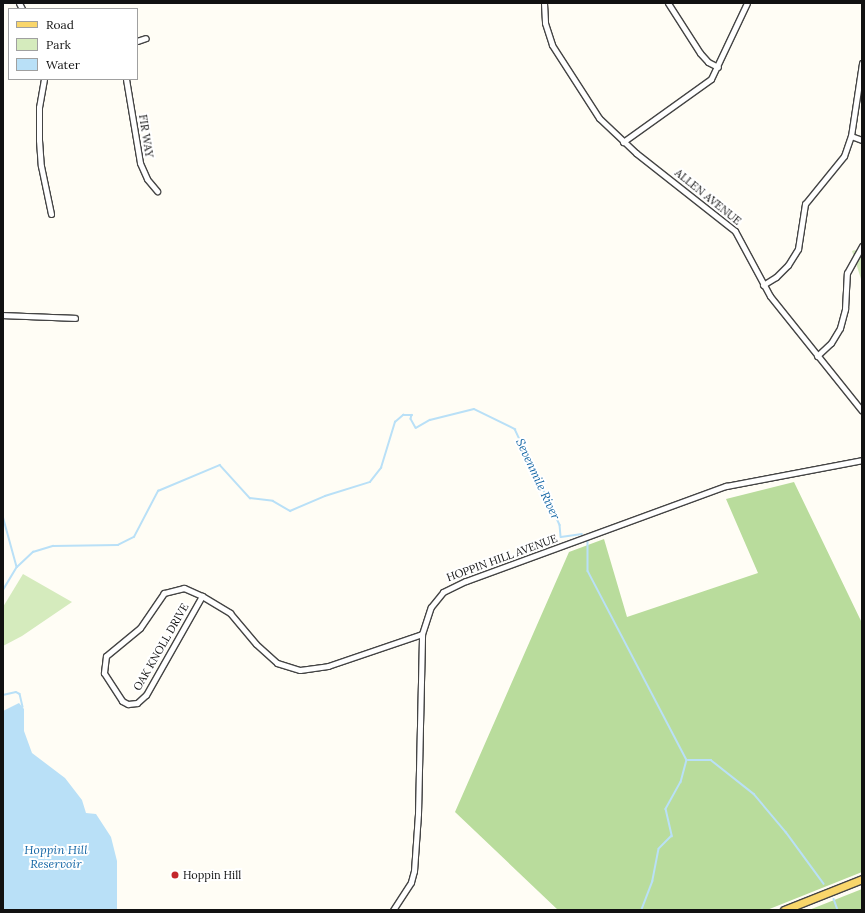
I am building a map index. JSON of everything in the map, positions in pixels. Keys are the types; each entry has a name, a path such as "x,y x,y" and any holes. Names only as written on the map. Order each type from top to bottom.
{"main road":[{"path":"784,910 862,879"}],"street":[{"name":"ALLEN AVENUE","path":"544,3 545,23 552,45 600,118 622,142 735,231 747,250 763,285 817,356 862,411"},
{"path":"668,3 700,53 708,62 718,67"},
{"path":"622,142 701,88 718,67 747,3"},
{"path":"138,41 146,38"},
{"path":"763,285 776,277 788,265 798,249 805,204 844,156 851,136 862,63"},
{"path":"44,80 39,107 38,140 40,166 51,214"},
{"name":"FIR WAY","path":"126,80 140,163 147,179 157,191"},
{"path":"851,136 862,140"},
{"path":"817,356 831,343 840,328 845,309 847,273 862,246"},
{"path":"3,315 75,318"},
{"name":"HOPPIN HILL AVENUE","path":"393,910 411,882 415,858 418,814 422,634 425,620 434,602 443,592 460,583 726,486 862,460"},
{"name":"OAK KNOLL DRIVE","path":"202,596 146,695 137,703 128,704 122,701 104,673 106,656 140,628 164,593 184,588 202,596 230,613 256,644 277,664 300,670 328,666 422,634"}],"green space":[{"path":"855,250 862,252 862,282 852,251"},
{"path":"794,482 862,623 862,872 767,910 558,910 455,812 569,552 604,539 627,617 758,573 726,499"},
{"path":"23,574 72,602 22,636 3,646 3,607"},
{"path":"862,889 862,910 809,910"}],"water":[{"name":"Hoppin Hill Reservoir","path":"19,703 24,709 24,731 32,753 65,778 82,800 86,813 96,814 111,837 117,861 117,910 3,910 3,711"}],"waterway":[{"name":"Sevenmile River","path":"3,590 17,567 33,552 53,546 118,545 134,537 158,491 220,465 250,498 273,501 290,511 325,496 370,482 381,468 395,422 403,415 412,415 411,419 416,428 430,420 474,409 515,429 560,525 561,537 582,534"},
{"name":"Sevenmile River","path":"3,516 17,567"},
{"name":"Sevenmile River","path":"588,540 588,571 687,760 681,782 666,809 672,836 659,849 653,881 642,910"},
{"path":"3,695 16,692 20,694 23,707"},
{"path":"688,760 711,760 754,794 786,832 824,884"},
{"path":"834,899 838,910"}],"place":[{"name":"Hoppin Hill","path":"175,875"}]}
